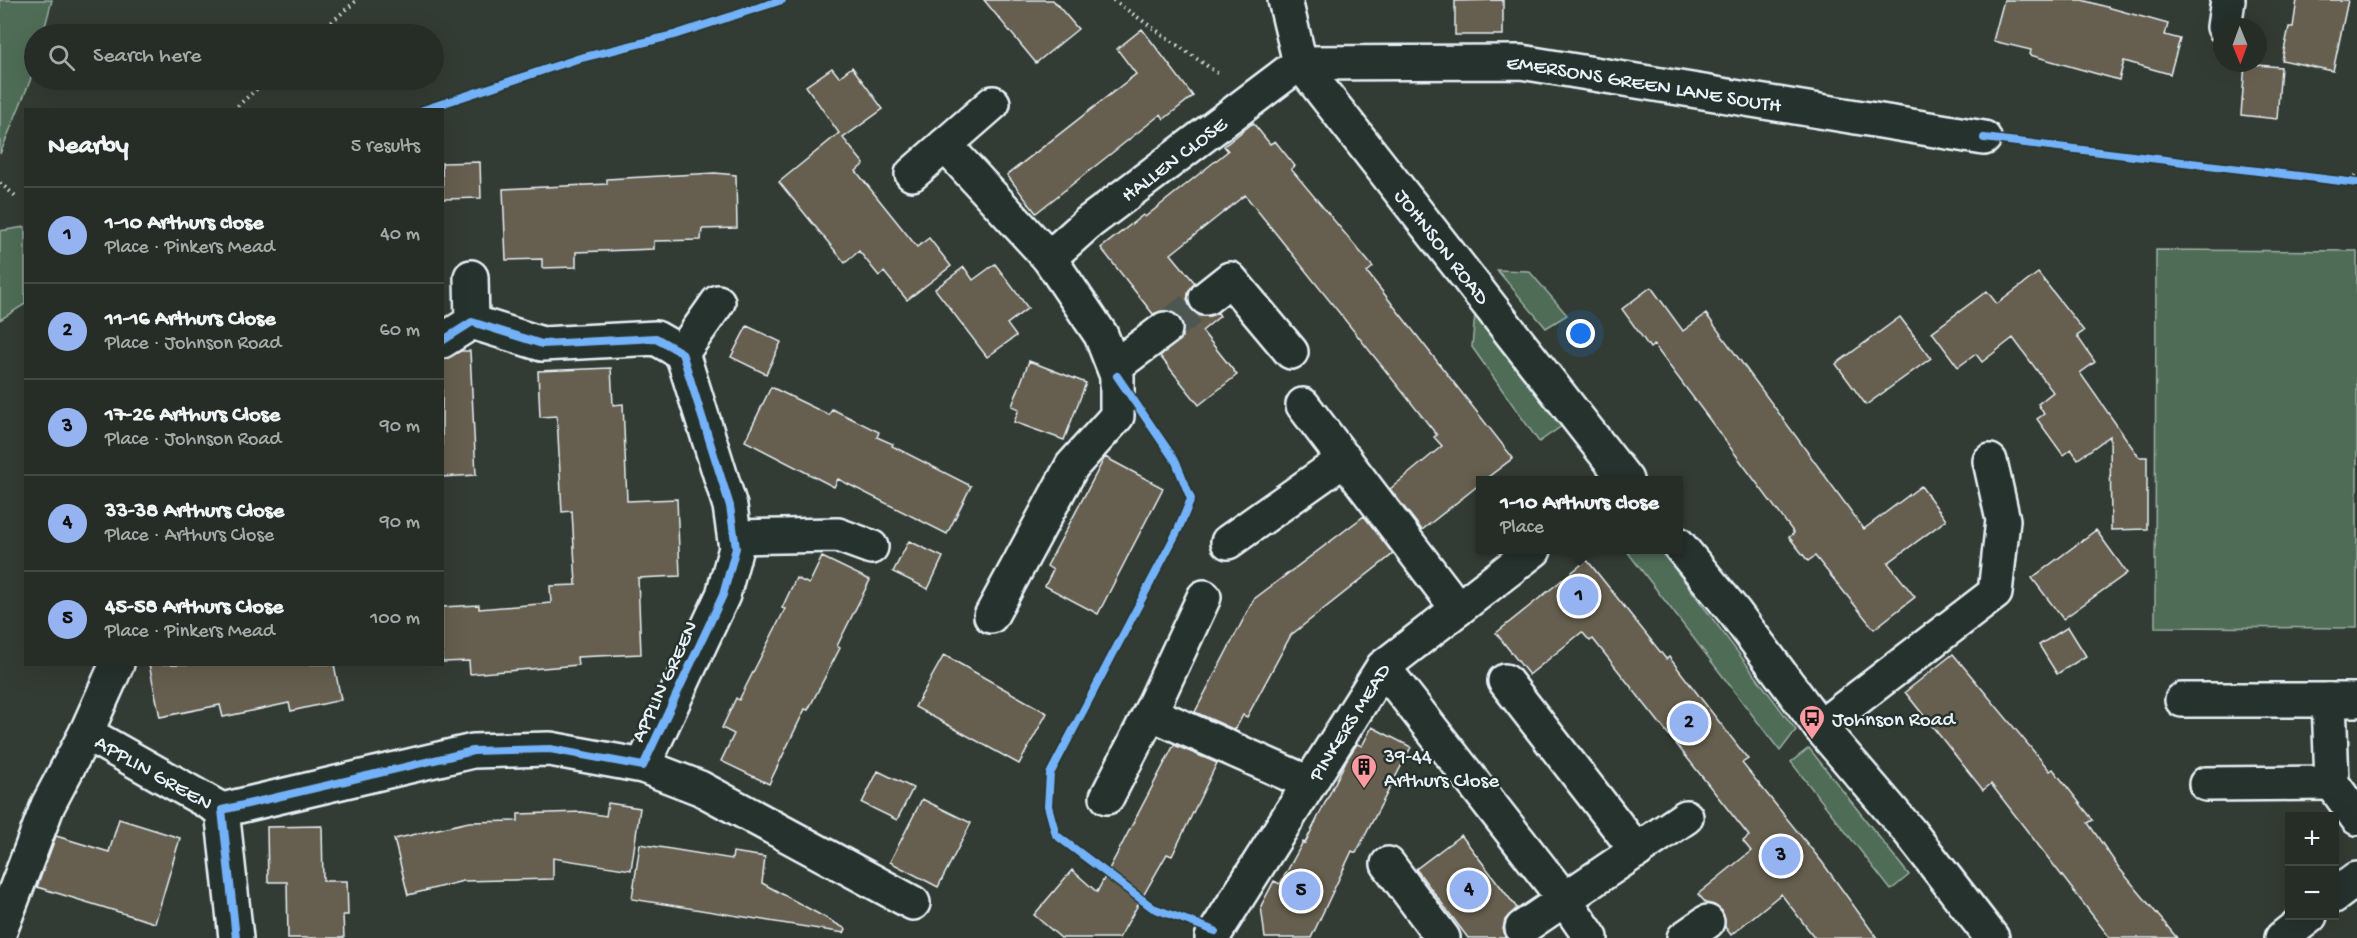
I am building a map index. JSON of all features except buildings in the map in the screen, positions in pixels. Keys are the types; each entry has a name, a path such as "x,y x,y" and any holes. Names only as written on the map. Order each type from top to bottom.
{"street":[{"name":"JOHNSON ROAD","path":"1285,0 1300,63 1622,476"},
{"path":"2225,18 2228,0"},
{"name":"EMERSONS GREEN LANE SOUTH","path":"1300,63 1521,62 1983,138"},
{"name":"HALLEN CLOSE","path":"1049,258 1088,223 1300,63"},
{"path":"912,174 993,103"},
{"path":"945,145 1049,258 1101,335 1118,376 1117,416 1072,466 991,616"},
{"path":"471,277 472,322"},
{"path":"1206,298 1230,279 1291,352"},
{"path":"444,340 472,322 542,344 656,338 682,352 718,302"},
{"path":"1114,368 1165,329"},
{"name":"APPLIN GREEN","path":"643,766 723,595 736,548 730,506 682,352"},
{"path":"1303,405 1458,609"},
{"path":"1228,542 1345,459"},
{"path":"1820,727 1995,593 2003,520 1990,461"},
{"path":"735,537 838,536 871,547"},
{"path":"1683,550 1735,613 1820,727 1909,831 1992,938"},
{"name":"PINKERS MEAD","path":"1212,938 1383,668 1528,554"},
{"path":"1107,797 1150,713 1204,597"},
{"name":"APPLIN GREEN","path":"0,931 48,805 86,733 116,666"},
{"path":"1383,668 1565,900 1591,938"},
{"path":"1505,681 1636,851"},
{"path":"2182,700 2343,700 2332,783 2357,818"},
{"path":"1150,713 1309,783"},
{"name":"APPLIN GREEN","path":"86,733 222,810 473,751 550,749 643,766 700,788 913,903"},
{"path":"2206,784 2332,783"},
{"name":"APPLIN GREEN","path":"222,810 236,938"},
{"path":"1522,928 1601,877 1686,817"},
{"path":"1388,864 1443,938"},
{"path":"2339,892 2357,879"},
{"path":"2282,938 2304,920"}],"path":[{"path":"329,24 357,0"},
{"path":"1113,0 1193,54 1252,99"},
{"path":"235,108 256,90"},
{"path":"2339,179 2354,182 2357,172"},
{"path":"0,183 22,199"},
{"path":"9,201 22,199"}],"green space":[{"path":"0,0 52,0 46,24 24,24 24,90 26,90 0,154"},
{"path":"24,227 24,305 0,320 0,231"},
{"path":"2156,250 2357,251 2357,628 2155,627"},
{"path":"1497,270 1529,271 1567,315 1546,328"},
{"path":"1475,314 1563,425 1539,442 1472,347"},
{"path":"1629,554 1664,554 1796,730 1780,751"},
{"path":"1809,748 1909,875 1891,890 1791,762"}],"tunnel":[{"path":"1165,329 1206,298"}],"cycle path":[{"path":"429,108 577,59 674,35 782,0"},
{"path":"1984,138 2357,183"},
{"path":"236,938 222,810 473,751 550,749 643,766 723,595 736,548 730,506 682,353 656,338 542,344 472,322 444,340"},
{"path":"1117,376 1176,462 1191,499 1178,530 1050,774 1048,806 1056,835 1153,908 1215,931"}],"place":[{"name":"1-10 Arthurs close","path":"1579,596"},
{"name":"11-16 Arthurs Close","path":"1689,723"},
{"name":"Johnson Road","path":"1812,741"},
{"name":"39-44 Arthurs Close","path":"1364,790"},
{"name":"17-26 Arthurs Close","path":"1781,856"},
{"name":"33-38 Arthurs Close","path":"1469,890"},
{"name":"45-58 Arthurs Close","path":"1301,891"}]}
